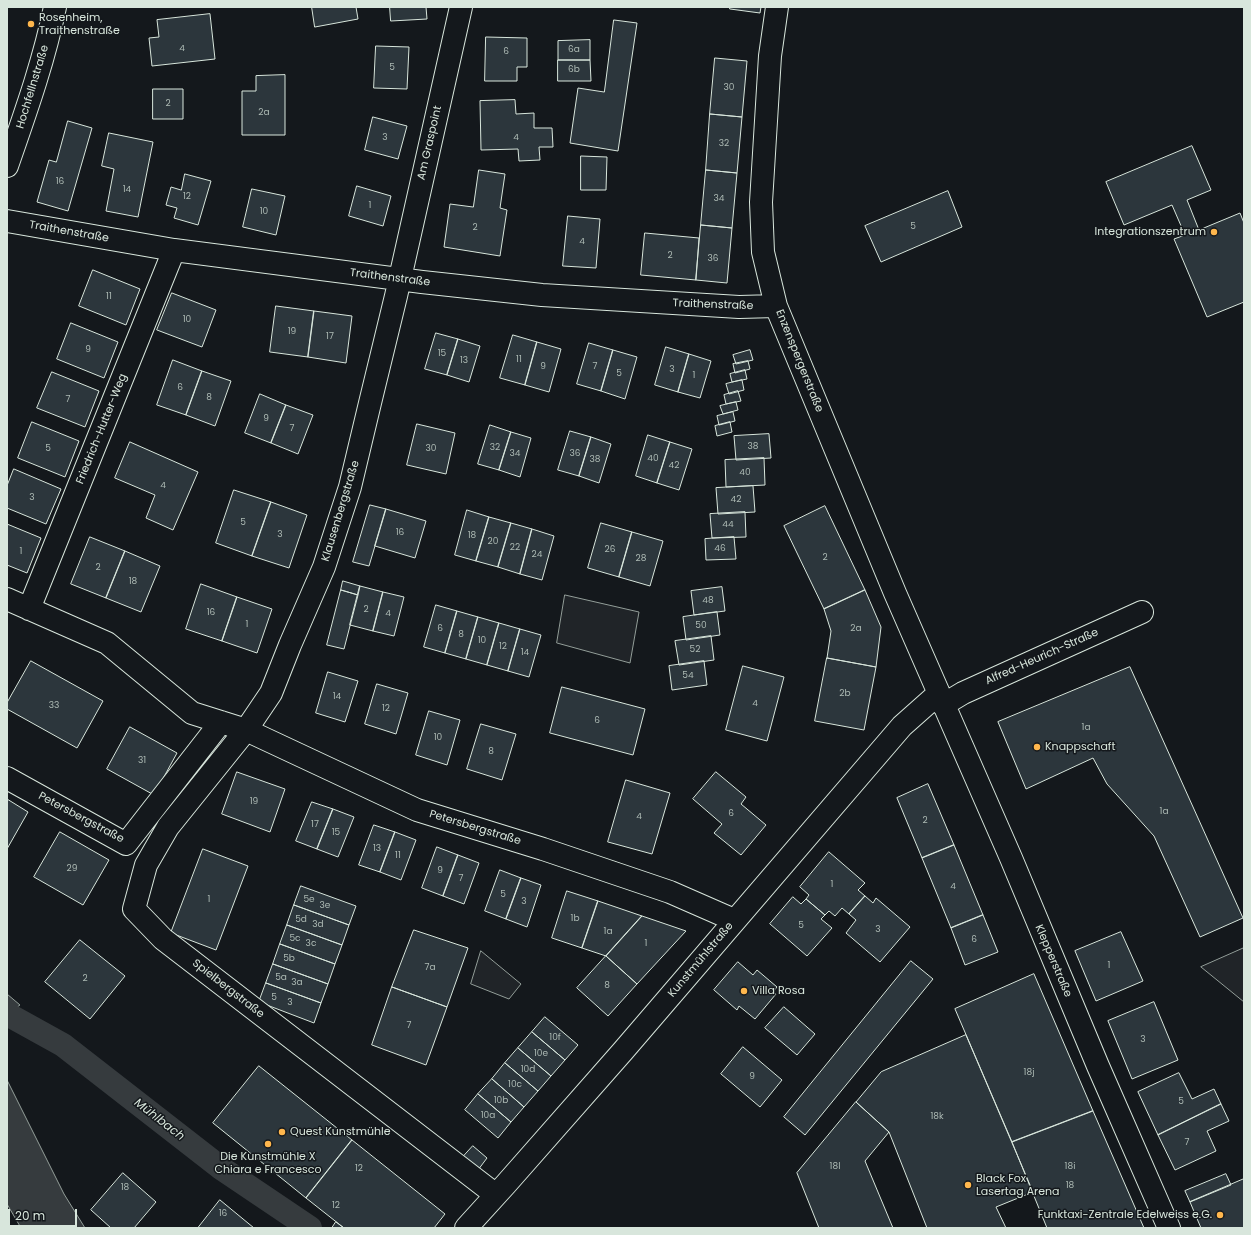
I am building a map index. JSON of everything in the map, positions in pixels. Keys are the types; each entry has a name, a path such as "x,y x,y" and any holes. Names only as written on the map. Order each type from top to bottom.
{"street":[{"name":"Hochfellnstraße","path":"7,166 44,51 55,7"},
{"name":"Am Graspoint","path":"399,279 461,7"},
{"name":"Enzenspergerstraße","path":"777,7 770,56 762,202 763,252 776,306 940,699"},
{"name":"Traithenstraße","path":"7,221 174,250 399,279 542,295 739,307 776,306"},
{"name":"Friedrich-Hutter-Weg","path":"29,608 174,250"},
{"name":"Klausenbergstraße","path":"246,730 271,693 290,645 324,568 350,487 399,279"},
{"name":"Petersbergstraße","path":"7,600 29,608 107,643 192,713 246,730 417,810 543,849 663,890 734,920"},
{"name":"Alfred-Heurich-Straße","path":"940,699 963,693 1142,612"},
{"name":"Kunstmühlstraße","path":"466,1228 623,1052 734,920 902,726 940,699"},
{"name":"Klepperstraße","path":"940,699 1169,1228"},
{"name":"Petersbergstraße","path":"7,778 126,844 221,722"},
{"name":"Spielbergstraße","path":"246,730 168,827 146,865 134,909 163,939 496,1195"}],"shaded area":[{"path":"565,595 639,612 630,663 557,643"},
{"path":"1244,948 1244,1002 1201,967"},
{"path":"481,951 521,984 509,999 471,984"},
{"path":"7,994 20,1005 7,1014"},
{"path":"7,1080 64,1194 85,1228 21,1228 7,1204"}],"building":[{"path":"312,7 356,7 358,19 315,27"},
{"path":"390,7 426,7 427,19 391,21"},
{"path":"730,7 761,7 760,13 730,9"},
{"path":"210,14 215,59 152,66 149,38 159,37 157,20"},
{"path":"614,20 637,23 618,151 570,143 578,88 604,92"},
{"path":"486,37 527,38 527,67 517,67 517,81 485,81"},
{"path":"590,40 590,60 558,60 558,41"},
{"path":"376,46 409,47 407,89 374,88"},
{"path":"715,58 747,61 742,117 710,114"},
{"path":"558,60 590,60 591,81 558,81"},
{"path":"285,75 285,135 242,135 242,91 256,91 256,76"},
{"path":"153,89 183,89 183,119 153,119"},
{"path":"515,100 516,114 534,113 534,128 552,128 553,147 539,147 540,160 519,161 518,149 481,150 480,101"},
{"path":"710,114 742,117 737,173 706,170"},
{"path":"373,117 407,126 398,159 365,150"},
{"path":"68,121 92,128 68,211 37,202 49,160 56,162"},
{"path":"109,133 153,142 138,217 106,211 114,169 102,166"},
{"name":"Integrationszentrum","path":"1192,146 1211,190 1187,200 1199,230 1240,213 1244,223 1244,302 1207,317 1174,239 1185,235 1172,205 1124,225 1106,182"},
{"path":"581,156 607,157 606,190 581,190"},
{"path":"479,170 505,174 500,208 507,210 500,256 444,247 450,204 473,207"},
{"path":"706,170 737,173 732,228 701,225"},
{"path":"185,174 211,181 198,225 174,218 177,208 166,205 171,187 181,190"},
{"path":"357,186 391,196 383,226 349,216"},
{"path":"252,189 285,196 276,235 243,227"},
{"path":"948,191 962,227 881,262 865,226"},
{"path":"568,216 600,219 596,268 563,266"},
{"path":"701,225 732,228 727,283 696,280"},
{"path":"645,233 699,238 696,280 641,275"},
{"path":"93,270 140,289 126,325 79,306"},
{"path":"172,293 216,310 202,347 157,330"},
{"path":"276,306 314,311 308,357 270,352"},
{"path":"314,311 352,316 346,363 308,357"},
{"path":"71,323 118,342 104,378 57,359"},
{"path":"436,333 458,339 447,375 425,369"},
{"path":"513,335 537,342 525,385 500,378"},
{"path":"458,339 480,346 469,382 447,375"},
{"path":"537,342 561,349 549,392 525,385"},
{"path":"589,343 613,350 601,391 577,384"},
{"path":"666,347 689,354 678,392 655,385"},
{"path":"613,350 637,357 625,399 601,391"},
{"path":"750,350 753,360 736,364 733,355"},
{"path":"689,354 711,361 700,398 678,392"},
{"path":"173,360 202,371 186,415 157,405"},
{"path":"748,361 750,369 735,373 733,364"},
{"path":"745,370 747,379 732,382 730,374"},
{"path":"202,371 231,381 215,426 186,415"},
{"path":"52,372 99,391 85,427 37,408"},
{"path":"742,380 744,390 729,394 726,384"},
{"path":"738,391 741,401 726,404 724,395"},
{"path":"260,394 286,405 271,443 245,433"},
{"path":"736,402 738,410 723,414 720,406"},
{"path":"286,405 313,415 298,454 271,443"},
{"path":"733,412 735,421 719,425 717,416"},
{"path":"32,422 79,441 65,477 18,458"},
{"path":"730,422 732,432 717,436 715,426"},
{"path":"417,424 455,433 446,474 407,465"},
{"path":"490,425 511,432 499,470 478,464"},
{"path":"570,431 591,437 579,476 558,470"},
{"path":"511,432 531,438 520,477 499,470"},
{"path":"769,434 771,458 736,460 734,436"},
{"path":"648,435 670,442 657,483 636,476"},
{"path":"591,437 611,444 599,483 579,476"},
{"path":"130,442 198,472 173,530 146,518 155,495 115,478"},
{"path":"670,442 692,449 679,490 657,483"},
{"path":"764,458 765,485 726,487 725,460"},
{"path":"14,469 61,489 46,524 7,508 7,486"},
{"path":"753,486 755,512 718,514 716,488"},
{"path":"234,490 271,502 252,556 216,543"},
{"path":"271,502 307,515 289,568 252,556"},
{"path":"370,505 386,509 369,566 353,562"},
{"path":"825,506 865,590 824,609 784,526"},
{"path":"386,509 426,521 415,558 375,546"},
{"path":"467,510 489,517 476,561 455,555"},
{"path":"745,512 746,537 712,538 710,514"},
{"path":"489,517 511,523 498,567 476,561"},
{"path":"511,523 532,529 520,574 498,567"},
{"path":"601,523 632,532 619,577 588,568"},
{"path":"7,524 41,538 27,573 7,565"},
{"path":"532,529 554,536 542,580 520,574"},
{"path":"632,532 663,541 650,586 619,577"},
{"path":"90,537 125,551 106,598 71,584"},
{"path":"734,537 736,559 706,560 705,539"},
{"path":"125,551 160,566 141,612 106,598"},
{"path":"343,581 360,586 358,595 341,590"},
{"path":"201,584 237,597 222,641 186,629"},
{"path":"360,586 383,592 373,631 350,625"},
{"path":"722,587 725,611 694,615 691,591"},
{"path":"341,590 358,595 344,649 327,645"},
{"path":"865,590 881,627 876,667 827,658 831,631 824,609"},
{"path":"383,592 404,597 394,636 373,631"},
{"path":"237,597 272,609 257,653 222,641"},
{"path":"436,605 457,611 445,653 424,647"},
{"path":"457,611 478,617 466,659 445,653"},
{"path":"717,612 720,635 686,640 683,617"},
{"path":"478,617 499,623 487,665 466,659"},
{"path":"499,623 520,629 508,671 487,665"},
{"path":"520,629 541,635 529,677 508,671"},
{"path":"711,636 714,660 679,665 675,641"},
{"path":"827,658 876,667 864,730 815,721"},
{"path":"31,661 103,701 77,748 7,709 7,703"},
{"path":"704,661 707,685 672,690 669,666"},
{"path":"743,666 784,677 767,741 726,730"},
{"path":"1130,667 1243,918 1200,937 1154,836 1107,784 1093,758 1026,789 998,722"},
{"path":"328,672 358,681 345,722 316,713"},
{"path":"377,684 408,693 396,734 365,724"},
{"path":"562,687 645,709 633,755 550,733"},
{"path":"429,711 460,720 447,765 416,755"},
{"path":"481,724 516,734 502,780 467,769"},
{"path":"130,727 177,753 154,795 107,769"},
{"path":"237,772 285,789 270,832 222,814"},
{"path":"716,772 746,797 741,804 766,825 741,855 714,833 722,824 693,799"},
{"path":"626,780 670,793 652,854 608,842"},
{"path":"928,784 954,845 922,858 897,798"},
{"path":"7,799 28,812 7,849"},
{"path":"312,802 333,809 317,849 296,841"},
{"path":"333,809 354,817 338,857 317,849"},
{"path":"374,825 395,832 380,872 359,865"},
{"path":"60,832 109,860 83,905 34,877"},
{"path":"395,832 416,840 401,880 380,872"},
{"path":"954,845 983,915 951,928 922,858"},
{"path":"437,847 458,855 443,896 422,888"},
{"path":"203,849 248,866 216,950 171,933"},
{"path":"829,852 865,883 858,890 865,896 849,914 842,908 835,916 829,911 825,915 806,899 809,895 800,887"},
{"path":"458,855 479,863 464,904 443,896"},
{"path":"500,870 521,878 506,919 485,911"},
{"path":"521,878 541,885 527,927 506,919"},
{"path":"301,886 356,906 349,925 294,905"},
{"path":"567,891 598,901 582,948 552,938"},
{"path":"865,896 873,903 876,898 910,927 880,962 846,933 856,920 849,914"},
{"path":"793,897 801,904 806,899 825,915 821,919 832,928 807,956 770,924"},
{"path":"598,901 642,916 606,956 582,948"},
{"path":"294,905 349,925 342,945 287,925"},
{"path":"983,915 998,952 965,965 951,928"},
{"path":"642,916 686,931 637,984 606,956"},
{"path":"287,925 342,945 335,964 280,944"},
{"path":"414,930 468,948 447,1007 392,987"},
{"path":"1121,932 1143,981 1096,1001 1075,951"},
{"path":"80,940 125,976 90,1019 45,982"},
{"path":"280,944 335,964 328,984 273,964"},
{"path":"606,956 637,984 608,1016 577,988"},
{"path":"911,961 933,979 805,1135 784,1117"},
{"name":"Villa Rosa","path":"738,962 753,975 757,970 777,987 773,992 776,994 755,1019 739,1006 737,1010 714,990"},
{"path":"273,964 328,984 321,1003 266,983"},
{"path":"1034,974 1093,1111 1012,1142 955,1009"},
{"path":"266,983 321,1003 314,1023 259,1002"},
{"path":"392,987 447,1007 426,1065 372,1045"},
{"path":"1154,1002 1178,1060 1132,1079 1108,1021"},
{"path":"784,1007 815,1034 797,1055 765,1028"},
{"path":"545,1017 578,1045 565,1060 532,1032"},
{"path":"532,1032 565,1060 551,1076 518,1048"},
{"path":"966,1035 1033,1192 996,1207 1006,1228 927,1228 889,1132 856,1102 881,1072"},
{"path":"743,1047 782,1080 760,1107 721,1074"},
{"path":"518,1048 551,1076 538,1091 505,1063"},
{"path":"505,1063 538,1091 524,1107 492,1079"},
{"name":"Quest Kunstmühle","path":"259,1066 352,1140 306,1198 213,1123"},
{"path":"1179,1073 1192,1099 1214,1089 1221,1104 1158,1135 1138,1092"},
{"path":"492,1079 524,1107 511,1122 478,1094"},
{"path":"478,1094 511,1122 498,1138 465,1110"},
{"path":"856,1102 889,1132 865,1161 893,1228 819,1228 797,1173"},
{"path":"1221,1104 1229,1121 1207,1131 1216,1151 1175,1170 1158,1135"},
{"path":"1093,1111 1144,1228 1047,1228 1012,1142"},
{"name":"Quest Kunstmühle","path":"352,1140 445,1214 434,1228 344,1228 306,1198"},
{"path":"473,1146 487,1158 478,1170 463,1157"},
{"path":"123,1173 156,1202 134,1228 111,1228 91,1210"},
{"path":"1226,1174 1231,1185 1190,1202 1185,1191"},
{"name":"Funktaxi-Zentrale Edelweiss e.G.","path":"1244,1179 1244,1228 1201,1228 1190,1202"},
{"path":"220,1200 254,1228 198,1228"},
{"path":"336,1222 344,1228 332,1228"}],"waterway":[{"name":"Mühlbach","path":"7,1014 63,1045 221,1168 310,1228"}],"place":[{"name":"Rosenheim, Traithenstraße","path":"31,24"},
{"name":"Integrationszentrum","path":"1214,232"},
{"name":"Knappschaft","path":"1037,747"},
{"name":"Villa Rosa","path":"744,991"},
{"name":"Quest Kunstmühle","path":"282,1132"},
{"name":"Die Kunstmühle X Chiara e Francesco","path":"268,1144"},
{"name":"Black Fox Lasertag Arena","path":"968,1185"},
{"name":"Funktaxi-Zentrale Edelweiss e.G.","path":"1220,1215"}]}
